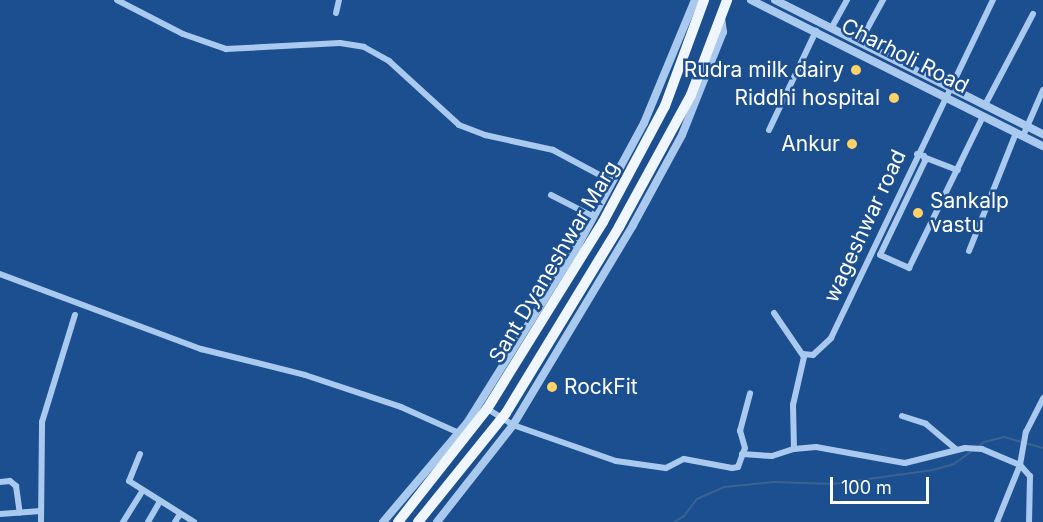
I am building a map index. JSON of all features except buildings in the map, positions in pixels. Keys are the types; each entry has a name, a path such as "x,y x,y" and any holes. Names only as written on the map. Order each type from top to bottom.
{"main road":[{"name":"Sant Dyaneshwar Marg","path":"398,522 483,406 642,153 665,106 704,0"},
{"name":"Sant Dyaneshwar Marg","path":"419,522 504,416 644,185 691,95 727,0"}],"street":[{"path":"117,0 183,34 226,49 340,43 364,47 396,67 459,125 485,135 553,150 613,182"},
{"path":"336,13 339,0"},
{"path":"383,522 483,406 491,387 613,182 659,92 696,0"},
{"name":"Charholi Road","path":"750,0 1043,146"},
{"name":"Charholi Road","path":"775,0 1043,134"},
{"path":"832,27 847,0"},
{"path":"860,42 883,0"},
{"name":"wageshwar road","path":"803,354 813,355 831,338 944,96 993,0"},
{"path":"782,15 787,6"},
{"path":"985,105 1033,14"},
{"path":"437,522 513,425 633,225 682,135 723,32 721,16"},
{"path":"769,130 816,31"},
{"path":"969,251 1020,135 1027,126 1043,90"},
{"path":"926,158 880,255 909,268 983,117"},
{"path":"917,154 958,170"},
{"path":"551,195 594,217"},
{"path":"0,274 201,349 306,375 401,407 459,433"},
{"path":"774,313 803,354 792,414 794,449"},
{"path":"41,522 42,422 75,315"},
{"path":"483,406 504,416 513,425 616,461 670,467 684,459 736,467 745,444 741,428 750,393"},
{"path":"997,522 1020,465 1021,449 1026,432 1043,398"},
{"path":"902,416 926,424 957,450"},
{"path":"742,454 772,456 794,449 829,448 897,464 957,450 978,448 1020,465 1030,476 1029,522"},
{"path":"140,454 128,478 142,491 194,522"},
{"path":"0,482 10,481 16,486 20,513"},
{"path":"123,522 142,491"},
{"path":"148,522 160,501"},
{"path":"0,514 41,511"},
{"path":"175,522 180,514"}],"waterway":[{"path":"674,522 684,516 697,499 724,487 774,482 833,484 933,470 954,464 984,442 1004,437 1043,448"}],"place":[{"name":"Rudra milk dairy","path":"856,70"},
{"name":"Riddhi hospital","path":"894,98"},
{"name":"Ankur","path":"852,144"},
{"name":"Sankalp vastu","path":"918,213"},
{"name":"RockFit","path":"552,387"}]}
